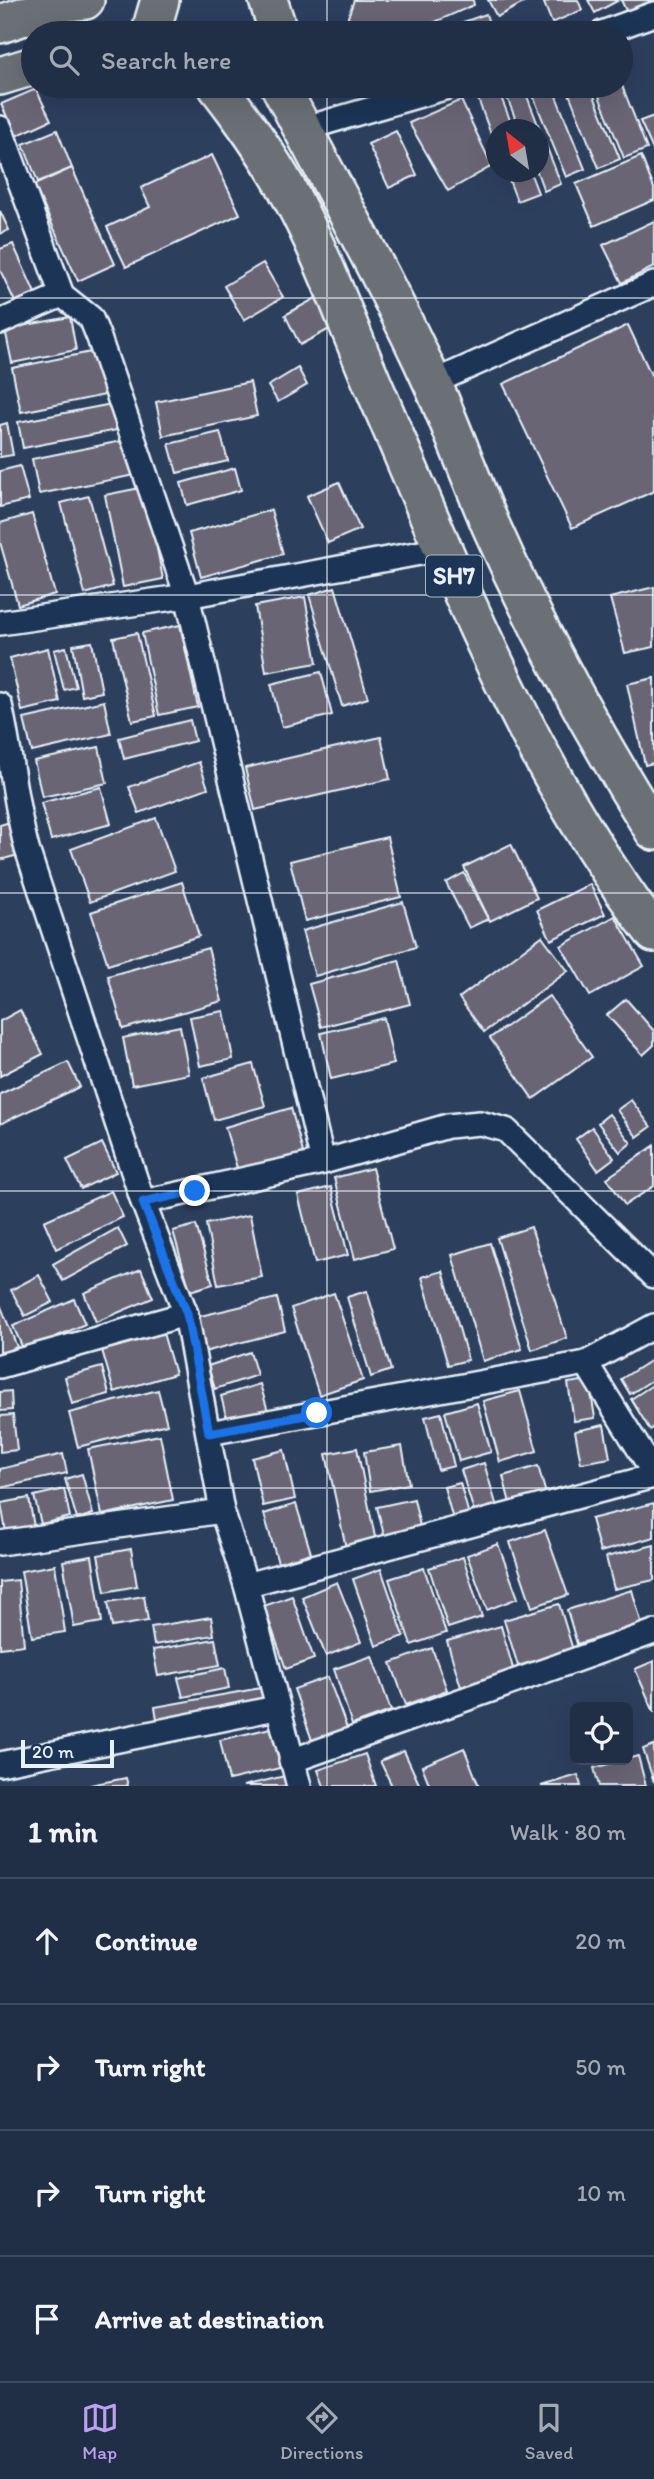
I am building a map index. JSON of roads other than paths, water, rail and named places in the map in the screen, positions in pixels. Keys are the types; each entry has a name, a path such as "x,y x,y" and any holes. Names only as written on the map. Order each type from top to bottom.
{"main road":[{"path":"0,24 56,5 85,0"},
{"path":"154,21 159,0"},
{"path":"268,0 275,21"},
{"path":"0,76 21,70"},
{"name":"SH7","path":"226,98 242,118 293,200 442,549 552,775 626,896 654,933"},
{"name":"SH7","path":"287,98 370,253 432,383 491,527 535,619 603,749 654,831"}],"street":[{"path":"633,22 654,14"},
{"path":"303,130 411,98"},
{"path":"0,128 62,295 92,318 187,596 323,1162"},
{"path":"432,383 654,284"},
{"path":"0,322 62,295"},
{"path":"0,623 187,596 442,549"},
{"path":"0,705 11,756 15,802 27,849 143,1202 187,1314 222,1511 246,1585 276,1708 299,1786"},
{"path":"143,1202 323,1162 447,1126 480,1123 506,1130 654,1276"},
{"path":"0,1366 187,1314"},
{"path":"209,1433 586,1363 654,1326"},
{"path":"246,1585 654,1475 586,1363"},
{"path":"0,1544 222,1511"},
{"path":"291,1761 654,1632"},
{"path":"0,1765 276,1708"}]}
